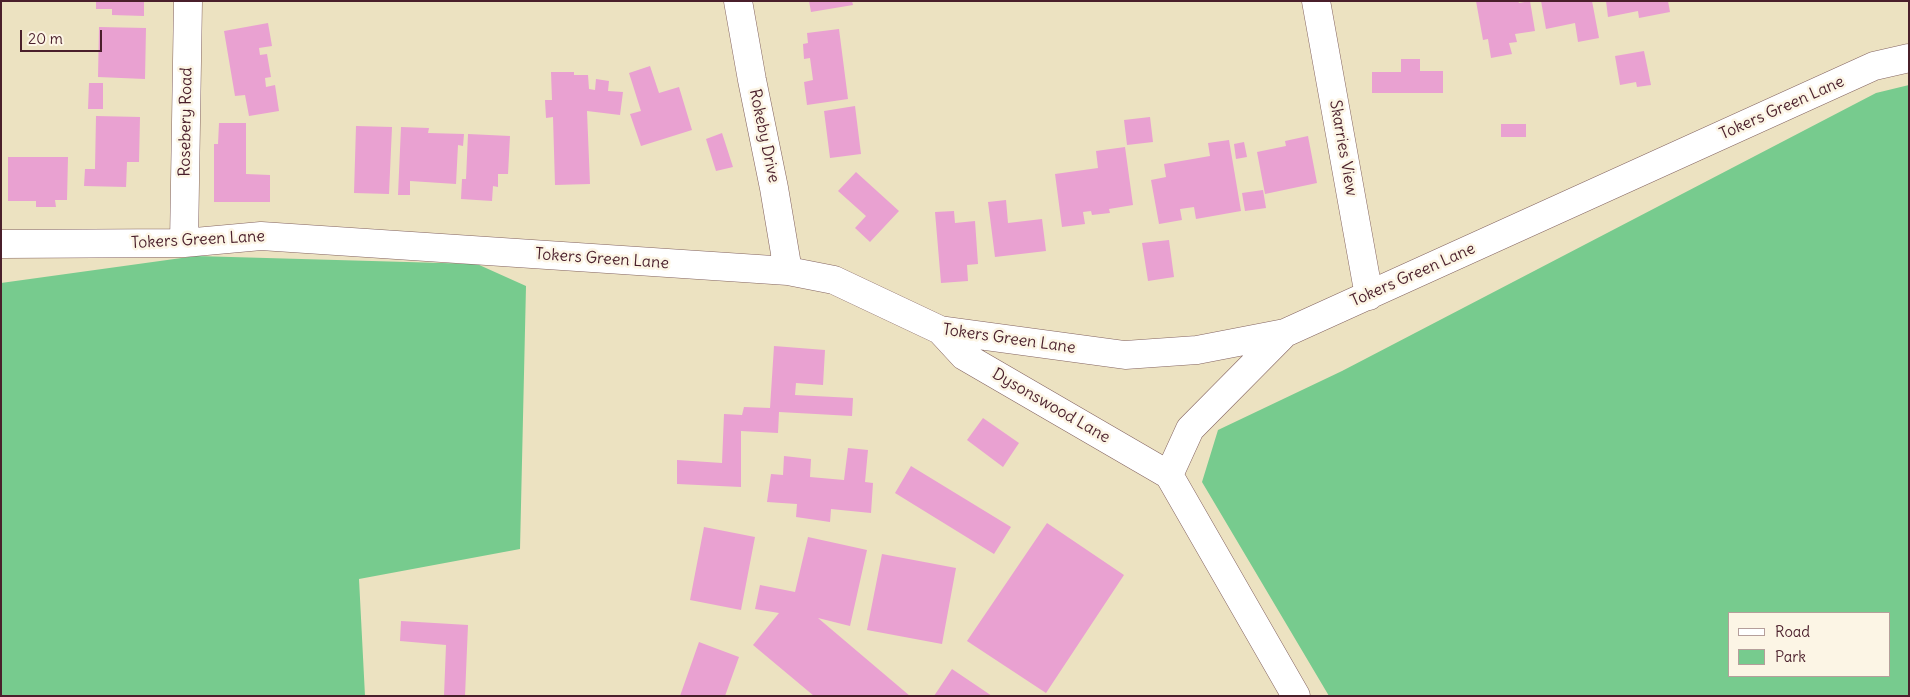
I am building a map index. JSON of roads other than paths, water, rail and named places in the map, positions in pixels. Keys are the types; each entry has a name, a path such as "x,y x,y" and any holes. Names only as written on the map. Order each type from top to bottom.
{"street":[{"name":"Rosebery Road","path":"184,243 188,1"},
{"name":"Rokeby Drive","path":"738,1 788,271"},
{"name":"Skarries View","path":"1316,1 1369,296"},
{"name":"Tokers Green Lane","path":"1,244 184,243 262,236 788,271 834,280 940,330 1124,355 1197,350 1285,333 1874,66 1909,58"},
{"name":"Dysonswood Lane","path":"940,330 964,356 1169,475 1296,696"},
{"path":"1169,475 1190,428 1285,333"}]}
